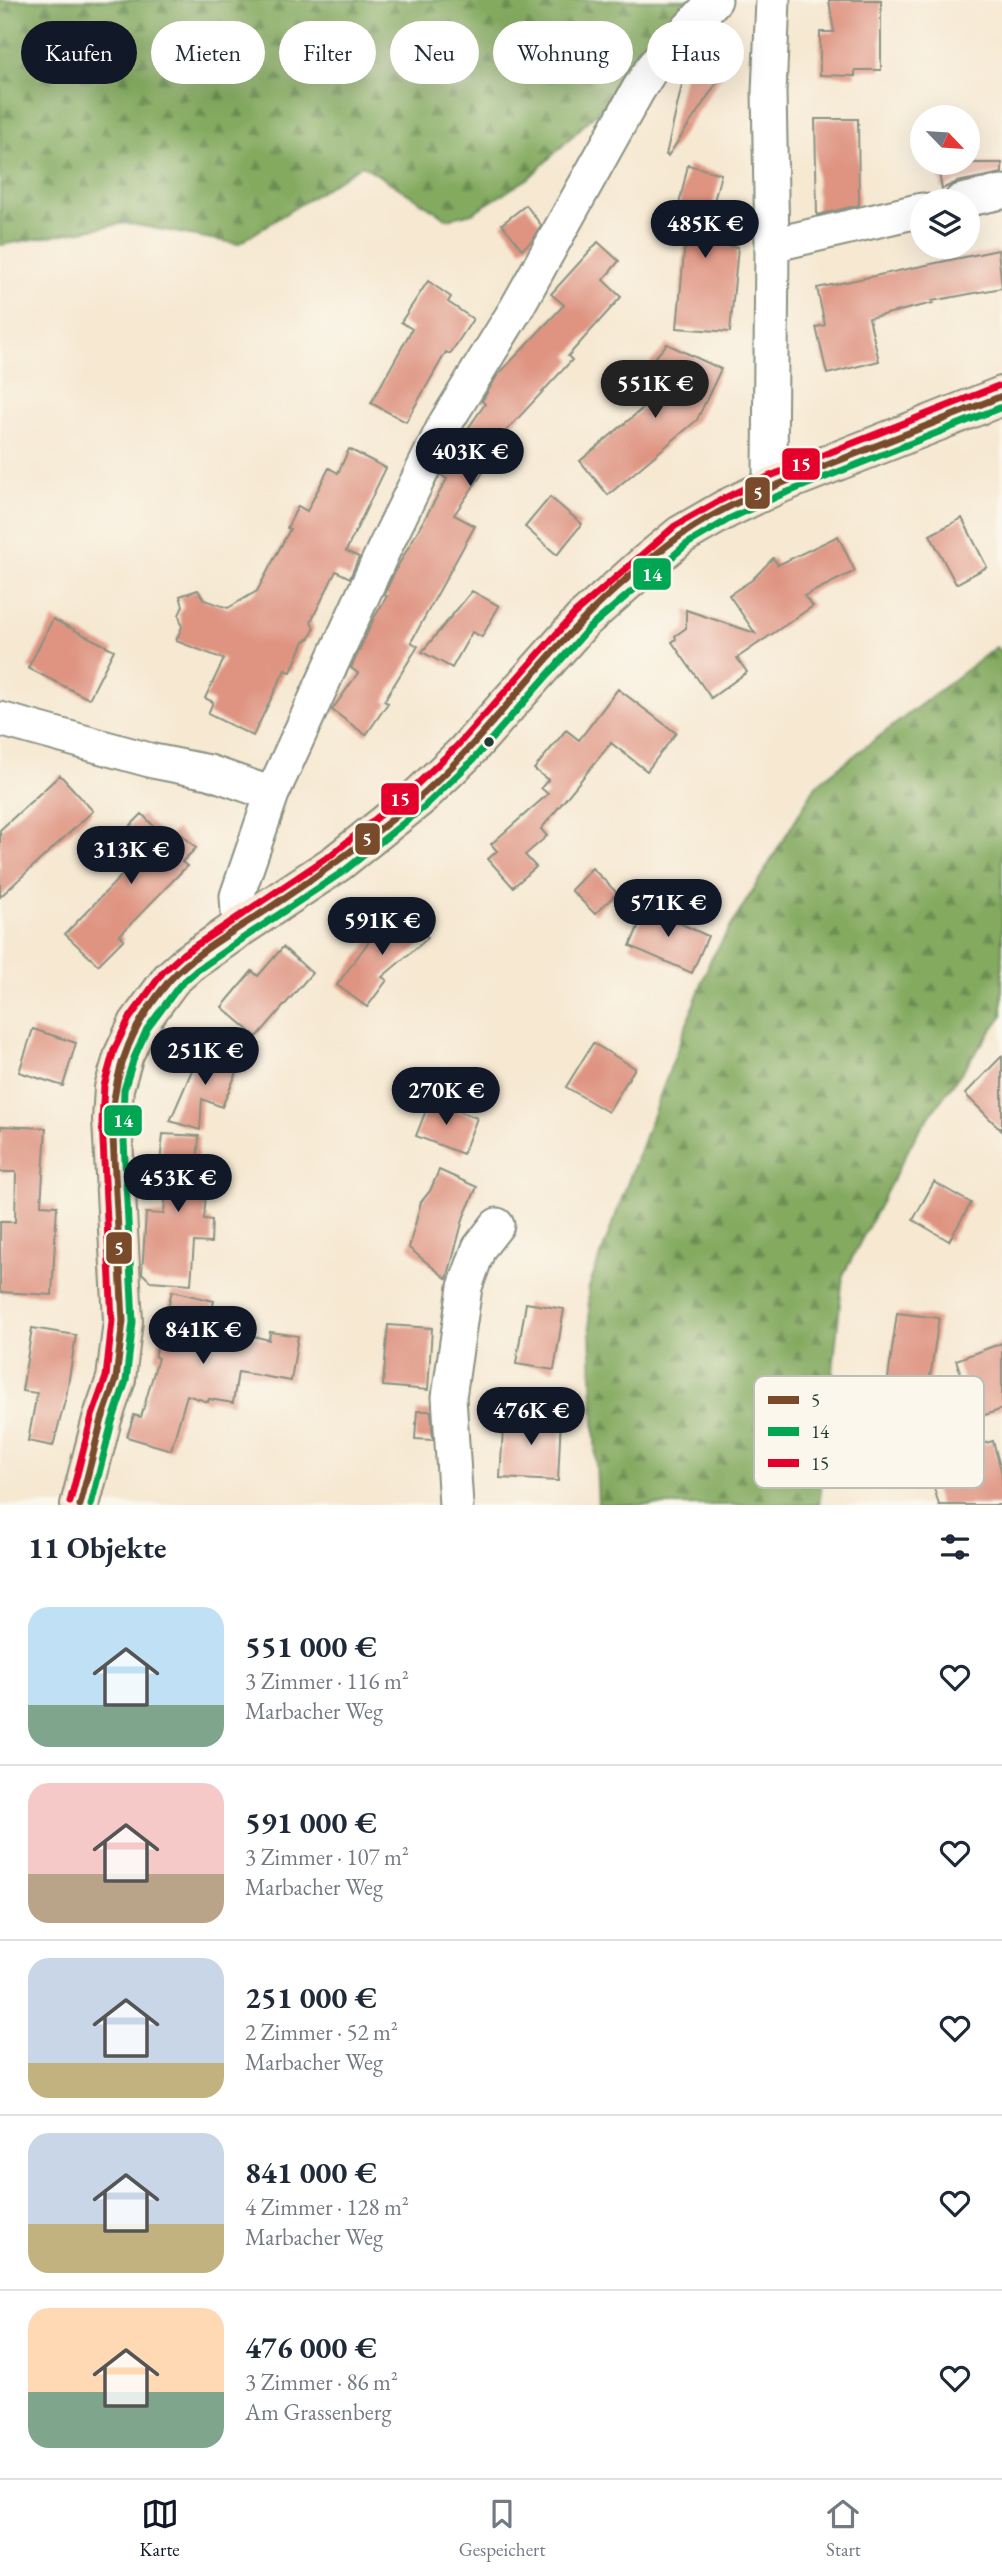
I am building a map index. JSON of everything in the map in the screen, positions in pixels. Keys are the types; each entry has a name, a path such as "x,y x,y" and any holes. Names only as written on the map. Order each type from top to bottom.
{"main road":[{"path":"80,1505 102,1419 116,1379 122,1343 111,1120 114,1088 124,1054 138,1024 159,994 189,963 337,863 416,799 464,754 582,621 681,535 774,486 1002,396"}],"street":[{"path":"239,928 237,896 272,794 384,549 446,424 516,309 654,65 715,0"},
{"path":"773,0 769,92 772,245 770,471 774,486"},
{"path":"980,197 1002,192"},
{"path":"772,245 910,213"},
{"path":"0,719 153,761 209,772 272,794"},
{"path":"456,1505 449,1396 465,1287 479,1248 497,1225"}],"green space":[{"path":"0,0 700,0 681,21 647,21 647,60 633,75 633,21 493,21 493,84 625,84 529,178 472,213 448,219 362,165 238,244 126,223 0,245"},
{"path":"996,647 1002,654 1002,1016 916,1135 843,1275 832,1376 754,1376 754,1488 821,1488 819,1505 598,1505 588,1290 710,961 817,784"}],"building":[{"path":"829,0 881,0 881,70 855,70 855,76 820,75 820,32 834,32"},
{"path":"682,84 716,84 668,156 666,155"},
{"path":"815,119 858,119 859,205 817,215"},
{"path":"980,163 1002,163 1002,173 957,182 942,189 939,175 980,175"},
{"path":"688,165 721,174 703,244 738,247 730,332 677,328 688,211 678,209"},
{"path":"526,205 541,225 532,241 522,249 502,224"},
{"path":"598,242 619,261 603,280 621,297 568,356 572,360 495,443 501,446 454,515 475,526 411,642 418,646 384,701 388,703 366,735 332,710 358,673 351,668 387,596 384,595 395,571 447,479 441,475 455,447 485,404 482,401 497,376 564,305 551,294"},
{"path":"998,250 1002,288 932,301 933,303 869,318 879,361 827,374 816,327 825,325 817,288 955,259 980,259 980,254"},
{"path":"428,281 451,297 448,302 473,319 450,354 446,352 406,422 371,403 412,329 401,322"},
{"path":"667,344 721,369 697,420 608,495 580,461 673,383 650,363"},
{"path":"349,449 386,468 346,551 359,557 350,578 336,571 311,621 314,629 310,638 304,641 291,672 285,670 253,736 208,714 213,702 205,698 224,659 176,641 182,627 179,615 183,606 180,596 198,590 204,600 228,608 257,591 290,529 287,528 298,506 307,511 329,468 338,473"},
{"path":"550,497 582,524 557,555 525,527"},
{"path":"962,518 987,567 956,584 930,535"},
{"path":"838,536 855,571 804,596 813,606 737,658 747,672 711,698 672,642 676,639 675,636 686,628 686,610 755,633 729,595 752,580 773,558 778,565"},
{"path":"472,591 499,606 482,637 472,632 452,668 422,652"},
{"path":"53,619 114,650 89,699 28,668"},
{"path":"618,689 676,733 647,771 611,743 541,829 547,836 525,855 536,867 513,887 488,859 497,851 491,844 548,794 541,788 548,780 534,769 566,730 579,740"},
{"path":"60,775 93,811 0,897 0,830"},
{"path":"142,814 166,839 176,829 196,848 182,862 187,866 120,935 124,939 98,965 65,934 127,870 107,849"},
{"path":"592,868 617,893 595,914 571,890"},
{"path":"648,903 680,917 677,922 708,936 692,973 630,946"},
{"path":"403,908 428,938 382,977 387,980 367,1007 337,985 378,929"},
{"path":"283,947 312,973 257,1037 222,1007 252,971 258,976"},
{"path":"33,1029 76,1043 63,1086 19,1072"},
{"path":"593,1043 635,1068 608,1112 566,1087"},
{"path":"202,1047 240,1065 222,1107 202,1099 200,1130 170,1121"},
{"path":"1002,1056 1002,1131 965,1094"},
{"path":"430,1100 477,1118 463,1154 416,1136"},
{"path":"1,1126 46,1128 41,1205 57,1206 52,1295 0,1292 0,1222 15,1222 16,1172 0,1172"},
{"path":"163,1134 199,1136 197,1165 208,1166 204,1219 212,1220 211,1243 194,1242 191,1284 150,1281 142,1273 146,1213 164,1214 168,1164 160,1164"},
{"path":"439,1170 477,1187 464,1216 447,1279 409,1248 421,1202 430,1191"},
{"path":"934,1182 971,1203 949,1241 913,1220"},
{"path":"172,1291 214,1301 208,1325 269,1340 270,1332 298,1336 291,1381 238,1372 233,1403 209,1399 208,1402 187,1395 171,1450 127,1437 134,1415 141,1417 158,1358 155,1357"},
{"path":"526,1303 564,1309 554,1370 516,1364"},
{"path":"897,1313 939,1318 930,1376 888,1376"},
{"path":"388,1325 432,1328 428,1390 383,1386"},
{"path":"32,1328 76,1335 66,1397 53,1446 28,1441 37,1393 22,1391"},
{"path":"1002,1343 1002,1409 984,1415 984,1376 962,1376 956,1360"},
{"path":"417,1411 431,1411 433,1440 415,1439"},
{"path":"504,1413 561,1416 558,1481 500,1478"},
{"path":"993,1441 1002,1474 1002,1505 939,1505 934,1488 984,1488 984,1444"}],"transit line":[{"name":"15","path":"70,1502 92,1416 106,1377 112,1321 102,1121 104,1086 114,1050 129,1019 163,972 183,954 331,855 410,791 456,747 575,613 675,526 770,476 998,386"},
{"name":"5","path":"80,1505 102,1419 116,1379 123,1321 112,1120 117,1081 137,1028 170,980 205,950 326,869 415,801 459,759 592,611 680,536 715,514 772,487 1002,396"},
{"name":"14","path":"91,1505 112,1422 126,1381 133,1322 123,1120 124,1090 147,1029 179,986 196,971 344,871 424,807 472,761 589,628 687,544 731,518 778,496 1002,407"}]}
